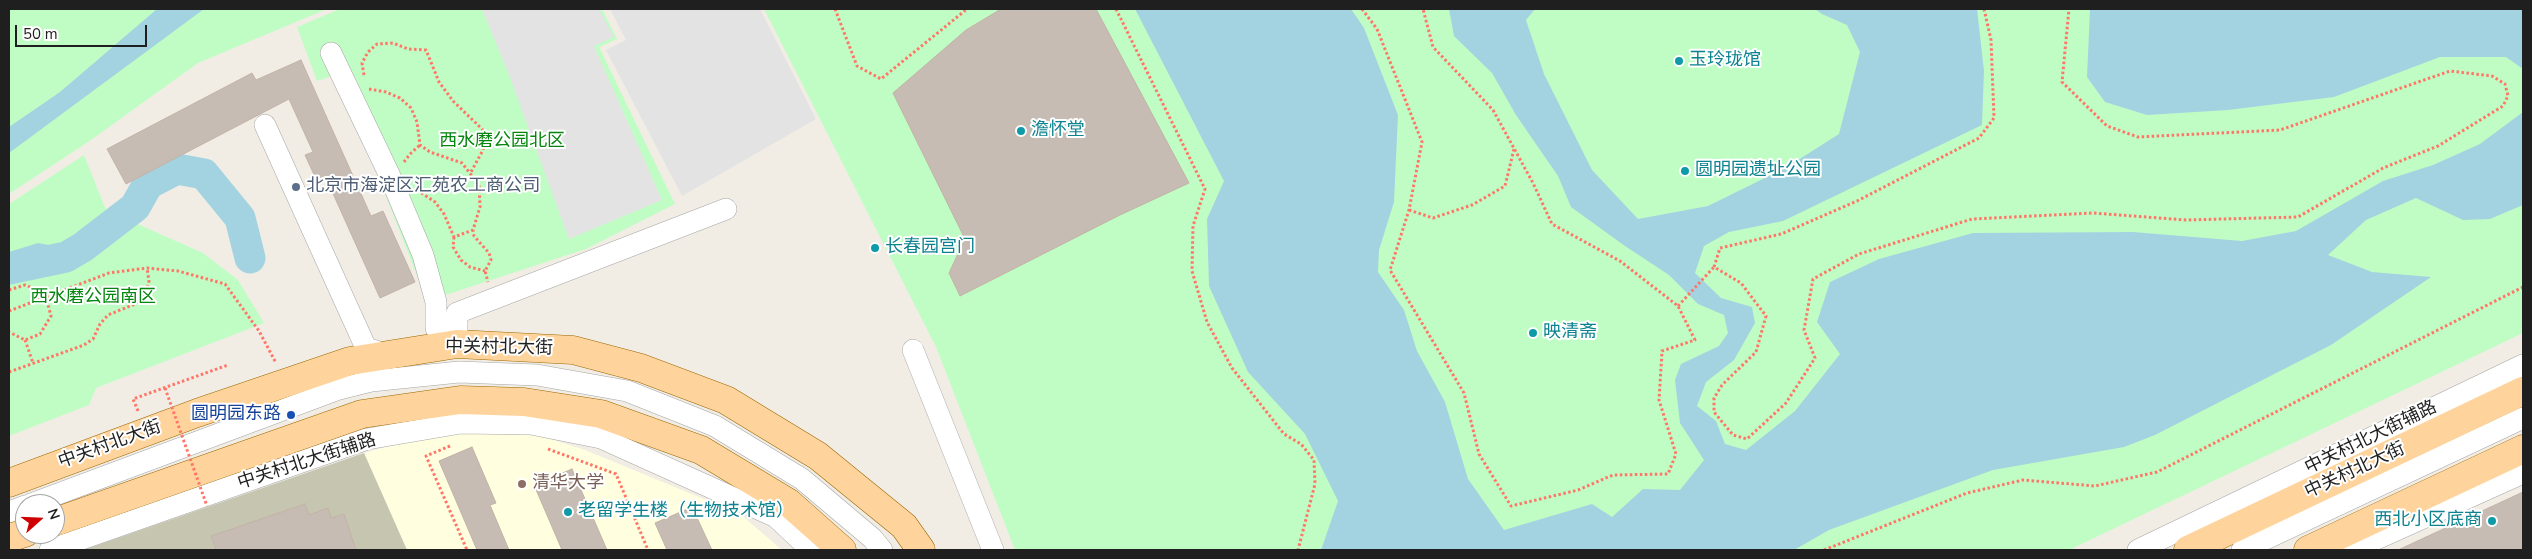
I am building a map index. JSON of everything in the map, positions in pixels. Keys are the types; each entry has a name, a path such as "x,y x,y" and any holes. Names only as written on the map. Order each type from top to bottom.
{"main road":[{"name":"中关村北大街","path":"9,483 189,416 350,361 452,345 573,350 641,368 726,400 818,456 904,526 921,550"},
{"name":"中关村北大街","path":"2188,550 2523,391"},
{"path":"65,518 362,414 460,400 515,402 601,414 701,450 789,503 842,550"},
{"path":"2322,548 2523,449"}],"street":[{"path":"331,53 381,156 423,256 436,302 436,328 452,345"},
{"path":"265,124 366,348 389,355"},
{"path":"452,345 457,313 726,209"},
{"path":"913,350 993,550"},
{"name":"中关村北大街辅路","path":"2138,550 2523,365"},
{"name":"中关村北大街","path":"58,494 339,388 371,381 459,372 537,375 627,391 715,426 802,479 872,538 882,550"},
{"name":"中关村北大街","path":"2242,550 2523,418"},
{"name":"中关村北大街辅路","path":"50,550 366,440 461,423 531,424 601,438 776,517 812,550"},
{"path":"2352,550 2523,473"}],"path":[{"path":"835,9 857,66 881,79 967,9"},
{"path":"1116,9 1205,189 1193,226 1192,271 1207,322 1232,368 1284,434 1302,444 1314,460 1315,484 1298,550"},
{"path":"1362,9 1377,28 1422,142 1409,210 1390,270 1464,393 1479,454 1511,506 1578,490 1613,475 1668,474 1676,454 1659,400 1662,351 1695,340 1678,306 1620,261 1552,224 1533,183 1493,110 1433,48 1423,9"},
{"path":"1678,306 1714,268 1720,248 1781,234 1857,201 1979,138 1994,118 1991,40 1984,9"},
{"path":"1714,268 1741,283 1766,316 1756,352 1722,385 1714,398 1714,412 1724,426 1733,435 1747,439 1786,403 1815,358 1804,330 1813,279 1859,254 1972,219 2093,213 2186,220 2298,216 2383,168 2438,146 2503,106 2508,96 2505,84 2492,76 2450,71 2280,130 2138,137 2108,126 2062,82 2069,9"},
{"path":"471,172 483,150 486,137 482,129 453,101 439,82 426,50 408,49 393,43 377,44 368,52 362,63 367,89 386,92 400,98 411,108 417,122 420,145 430,152 462,163 480,185 480,207 473,230 474,236 489,253 490,260 485,271 489,300"},
{"path":"405,171 404,162 420,145"},
{"path":"1409,210 1432,218 1472,205 1505,186 1514,148"},
{"path":"415,188 435,202 444,214 454,237 453,247 461,260 470,267 485,271"},
{"path":"454,237 473,230"},
{"path":"9,372 84,345 93,339 100,324 108,315 135,304 145,296 149,281 147,268"},
{"path":"9,311 109,273 147,268 178,271 225,284 259,331 274,358 283,383"},
{"path":"9,290 25,285 40,291 46,297 51,316 40,334 25,340"},
{"path":"1824,550 1967,493 2023,480 2095,486 2157,472 2523,287"},
{"path":"9,332 25,340 33,363"},
{"path":"133,399 228,365"},
{"path":"164,388 207,506"},
{"path":"451,445 426,456 467,550"},
{"path":"541,446 616,474 648,550"}],"shaded area":[{"path":"482,9 599,9 614,37 594,46 662,200 569,239 509,75"},
{"path":"610,9 760,9 816,119 682,196 606,50 626,40"},
{"name":"清华大学","path":"448,430 528,432 585,450 740,514 782,550 407,550 364,453"},
{"path":"364,453 407,550 83,550"}],"green space":[{"path":"9,9 327,9 198,63 91,140 9,194"},
{"name":"西水磨公园北区","path":"340,9 602,9 617,39 599,47 675,204 586,249 427,301 338,74 317,81 297,27"},
{"name":"圆明园遗址公园","path":"764,9 2523,9 2523,333 2069,550 1015,550 936,347"},
{"name":"西水磨公园南区","path":"84,155 106,210 203,253 238,280 264,323 96,388 89,405 9,436 9,204"}],"water":[{"path":"157,9 204,9 9,153 9,127 60,92"},
{"path":"1135,9 1351,9 1364,28 1398,115 1394,202 1379,250 1378,272 1404,310 1417,351 1445,402 1468,479 1504,530 1592,504 1612,517 1643,489 1680,490 1704,460 1680,423 1675,380 1681,364 1719,346 1728,333 1724,315 1698,304 1669,275 1571,207 1558,176 1516,115 1492,73 1454,36 1449,9 1535,9 1526,20 1544,74 1592,170 1638,219 1708,206 1787,167 1839,134 1860,52 1847,25 1815,9 1977,9 1984,71 1982,125 1783,221 1729,232 1704,246 1695,273 1721,298 1752,307 1755,323 1734,360 1706,382 1697,406 1716,421 1725,444 1746,450 1795,411 1840,354 1817,322 1830,282 1879,259 1973,233 2133,232 2242,241 2296,231 2383,181 2433,165 2480,144 2523,112 2523,205 2490,219 2463,220 2416,198 2366,220 2328,255 2372,272 2431,277 2331,345 2155,435 2124,447 1993,470 1829,530 1794,550 1321,550 1338,501 1305,434 1248,372 1209,286 1207,219 1224,181"},
{"path":"2090,9 2523,9 2523,69 2506,57 2440,57 2334,97 2228,110 2147,115 2105,102 2087,77"},
{"path":"97,230 105,236 76,254 67,264 9,284 9,252 38,243 59,247"}],"building":[{"path":"1001,9 1096,9 1189,183 1120,215 960,296 949,273 965,239 893,93 966,30"},
{"path":"301,60 371,216 383,211 415,282 380,298 326,178 316,179 305,155 313,152 289,99 126,184 107,149 252,73 256,80"},
{"path":"472,447 496,503 490,505 509,550 477,550 439,461"},
{"name":"老留学生楼（生物技术馆）","path":"572,469 607,550 562,550 534,485"},
{"name":"西北小区底商","path":"2523,492 2523,550 2398,550"},
{"path":"305,504 309,515 328,508 331,518 344,514 356,550 216,550 211,536"},
{"name":"老留学生楼（生物技术馆）","path":"692,507 712,550 667,550 655,523"}],"waterway":[{"path":"9,269 66,257 83,247 135,207 148,184 177,169 204,174 240,218 250,258"}],"place":[{"name":"玉玲珑馆","path":"1679,61"},
{"name":"澹怀堂","path":"1021,131"},
{"name":"圆明园遗址公园","path":"1685,171"},
{"name":"北京市海淀区汇苑农工商公司","path":"296,187"},
{"name":"长春园宫门","path":"875,248"},
{"name":"映清斋","path":"1533,333"},
{"name":"圆明园东路","path":"291,415"},
{"name":"清华大学","path":"522,484"},
{"name":"老留学生楼（生物技术馆）","path":"568,512"},
{"name":"西北小区底商","path":"2492,521"}]}
